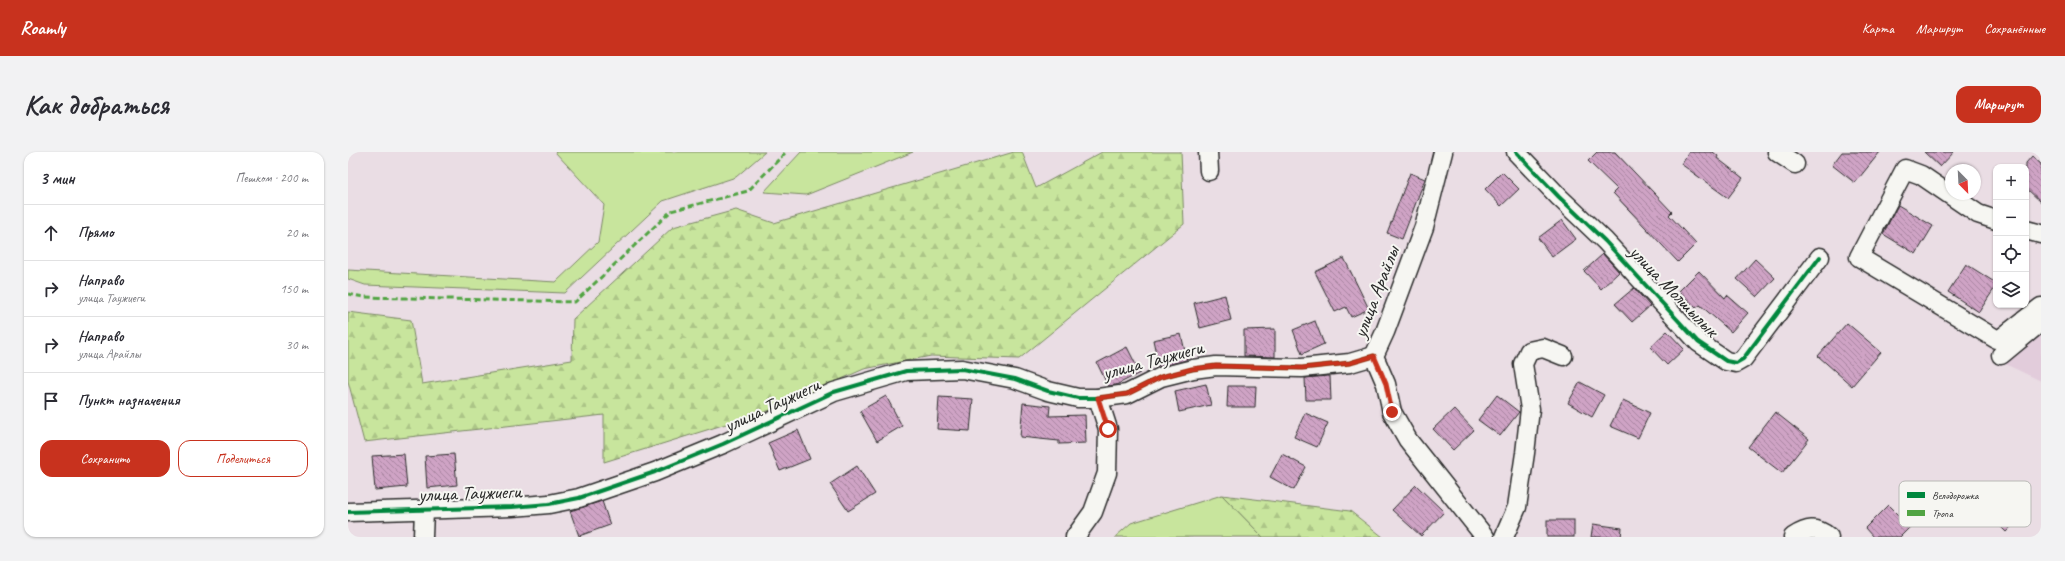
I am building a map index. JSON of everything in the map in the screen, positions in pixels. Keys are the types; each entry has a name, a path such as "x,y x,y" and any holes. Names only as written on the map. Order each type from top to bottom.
{"street":[{"path":"1208,152 1209,171"},
{"name":"улица Арайлы","path":"1443,152 1424,227 1385,332 1374,356 1386,384 1392,412 1408,440 1485,537"},
{"name":"улица Молшылык","path":"1516,152 1559,197 1605,241 1698,342 1726,361 1736,363 1743,359 1820,257"},
{"path":"1778,152 1795,164"},
{"path":"1993,219 1978,214 1921,174 1905,170 1859,257 1996,339 2000,339 2041,307"},
{"path":"2029,231 2041,234"},
{"path":"2001,356 2041,322"},
{"path":"1504,537 1517,507 1530,409 1522,364 1529,351 1543,348 1563,356"},
{"name":"улица Таужиеги","path":"348,512 549,504 579,498 655,472 723,444 834,392 906,371 962,369 1015,379 1048,391 1071,396 1098,398 1127,394 1161,377 1192,369 1216,366 1302,368 1350,363 1374,356"},
{"path":"1075,537 1093,512 1107,473 1108,429 1098,398"},
{"path":"423,537 424,510"},
{"path":"1793,537 1805,530 1821,530 1829,537"}],"shaded area":[{"path":"2041,332 2041,381 2003,363"}],"green space":[{"path":"555,152 765,152 736,177 663,201 565,293 365,285 348,279 348,270 556,282 598,242 604,205"},
{"path":"801,152 913,152 806,195 764,192"},
{"path":"1014,152 1022,152 1036,188 1102,152 1181,152 1184,224 1019,359 931,356 864,369 774,409 604,462 604,415 364,442 348,381 348,312 411,320 422,384 572,360 573,319 673,227 736,210 774,223"},
{"path":"1222,495 1263,537 1115,537 1131,523"},
{"path":"1222,495 1350,511 1383,537 1263,537"}],"building":[{"path":"1597,152 1615,152 1672,212 1669,215 1696,244 1678,262 1613,193 1617,189 1588,161"},
{"path":"1689,152 1713,152 1718,156 1717,158 1743,178 1728,198 1681,164"},
{"path":"1842,152 1880,152 1855,183 1832,165"},
{"path":"1924,152 1954,152 1940,167"},
{"path":"2032,156 2041,164 2041,202 2029,191 2029,164 2026,163"},
{"path":"1502,172 1519,189 1501,206 1485,189"},
{"path":"1410,173 1425,179 1402,239 1387,233"},
{"path":"1898,205 1933,226 1916,254 1883,234"},
{"path":"1562,220 1576,239 1552,257 1538,238"},
{"path":"1603,254 1619,272 1601,289 1584,271"},
{"path":"1344,258 1369,309 1351,317 1346,307 1335,312 1315,272"},
{"path":"1755,259 1775,278 1757,297 1737,279"},
{"path":"1966,264 1993,281 1993,291 1979,312 1948,292"},
{"path":"1699,271 1725,298 1727,295 1748,313 1731,332 1700,305 1696,308 1679,291"},
{"path":"1634,288 1650,306 1632,322 1615,304"},
{"path":"1225,295 1231,320 1200,328 1194,303"},
{"path":"1315,321 1324,344 1302,354 1293,330"},
{"path":"1847,323 1881,352 1852,386 1818,356"},
{"path":"1275,329 1275,357 1244,356 1244,330"},
{"path":"1667,331 1684,349 1667,365 1650,347"},
{"path":"1181,334 1187,360 1159,367 1153,340"},
{"path":"1127,347 1140,373 1116,385 1108,386 1097,363"},
{"path":"1330,376 1331,400 1306,400 1305,378"},
{"path":"1580,382 1604,395 1592,417 1568,403"},
{"path":"1206,384 1211,405 1179,412 1175,391"},
{"path":"1228,386 1256,386 1255,407 1227,407"},
{"path":"1497,395 1519,412 1500,436 1478,420"},
{"path":"886,396 902,426 877,441 860,411"},
{"path":"939,397 973,399 970,431 937,429"},
{"path":"1623,400 1650,413 1638,438 1610,426"},
{"path":"1023,403 1050,406 1049,416 1085,415 1086,443 1059,444 1059,441 1020,437"},
{"path":"1454,409 1474,430 1453,450 1433,429"},
{"path":"1775,412 1809,439 1782,473 1748,447"},
{"path":"1305,413 1328,423 1317,447 1294,437"},
{"path":"798,430 810,459 780,471 768,443"},
{"path":"404,454 407,487 375,490 372,456"},
{"path":"454,454 457,485 427,488 425,456"},
{"path":"1282,454 1306,467 1294,490 1270,477"},
{"path":"857,466 875,494 848,511 830,484"},
{"path":"1416,485 1444,512 1421,536 1392,510"},
{"path":"602,501 610,525 579,536 570,511"},
{"path":"1888,505 1899,516 1899,527 1910,527 1900,537 1873,537 1865,528"},
{"path":"1547,520 1574,520 1574,537 1547,537"},
{"path":"1593,524 1622,528 1621,537 1591,537"},
{"path":"2001,527 2011,527 2006,532"}],"marked path":[{"path":"348,294 364,297 575,302 671,211 748,191 786,152"}],"cycle path":[{"path":"1516,152 1559,197 1605,241 1698,342 1726,361 1736,363 1743,359 1820,257"},
{"path":"348,512 512,507 549,504 579,498 655,472 723,444 834,392 906,371 962,369 1015,379 1048,391 1078,398 1098,398 1127,394 1161,377 1193,369 1216,366 1302,368 1350,363 1374,356"}],"route":[{"path":"1108,429 1098,398 1127,394 1161,377 1192,369 1216,366 1302,368 1350,363 1374,356 1386,384 1392,412"}]}
